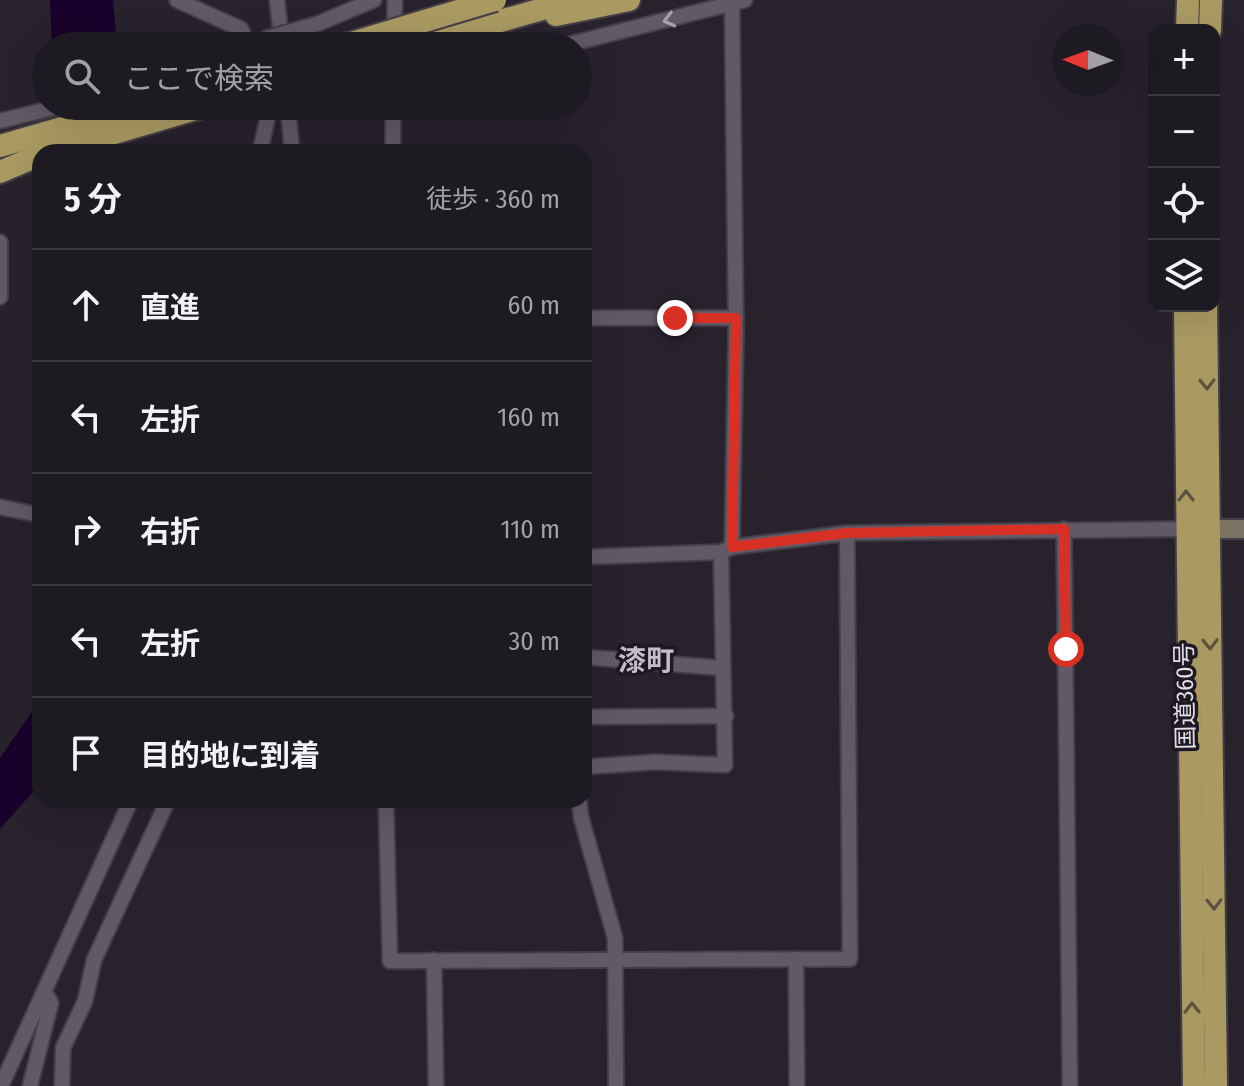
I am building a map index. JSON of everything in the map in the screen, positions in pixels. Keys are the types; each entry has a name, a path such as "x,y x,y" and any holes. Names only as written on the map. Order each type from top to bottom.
{"highway":[{"path":"388,32 495,0"},
{"path":"462,32 574,0"},
{"path":"518,16 565,15 629,0"},
{"path":"1187,24 1188,0"},
{"path":"1210,24 1211,0"},
{"path":"49,144 105,120"},
{"path":"77,144 159,120"},
{"path":"0,136 32,147"},
{"path":"0,146 32,149"},
{"path":"0,169 32,152"},
{"name":"国道360号","path":"1185,312 1198,528 1216,1086"},
{"name":"国道360号","path":"1194,1086 1198,528 1206,312"}],"main road":[{"path":"1198,528 1244,529"}],"street":[{"path":"177,0 243,32"},
{"path":"277,0 280,32"},
{"path":"288,32 317,24 374,0"},
{"path":"394,32 395,0"},
{"path":"592,38 736,1 736,318 722,668 726,716 725,765 655,762 592,766"},
{"path":"0,121 32,113"},
{"path":"262,144 267,120"},
{"path":"289,120 291,144"},
{"path":"393,120 393,144"},
{"path":"0,242 0,297"},
{"path":"592,318 736,318"},
{"path":"0,507 32,513"},
{"path":"592,557 726,550 847,533 1198,528"},
{"path":"1064,529 1070,1086"},
{"path":"386,808 390,961 850,959 847,533"},
{"path":"592,658 722,668"},
{"path":"592,717 726,716"},
{"path":"1,1086 127,808"},
{"path":"62,1086 63,1048 85,1001 94,960 164,808"},
{"path":"580,808 615,938 616,1086"},
{"path":"796,959 797,1086"},
{"path":"434,960 436,1086"},
{"path":"30,1086 51,1003 44,991"}],"shaded area":[{"path":"50,0 113,0 116,32 51,32"},
{"path":"32,712 32,793 0,829 0,758"}],"district":[{"name":"漆町","path":"646,660"}],"route":[{"path":"675,318 736,318 732,547 847,533 1064,529 1066,649"}]}
